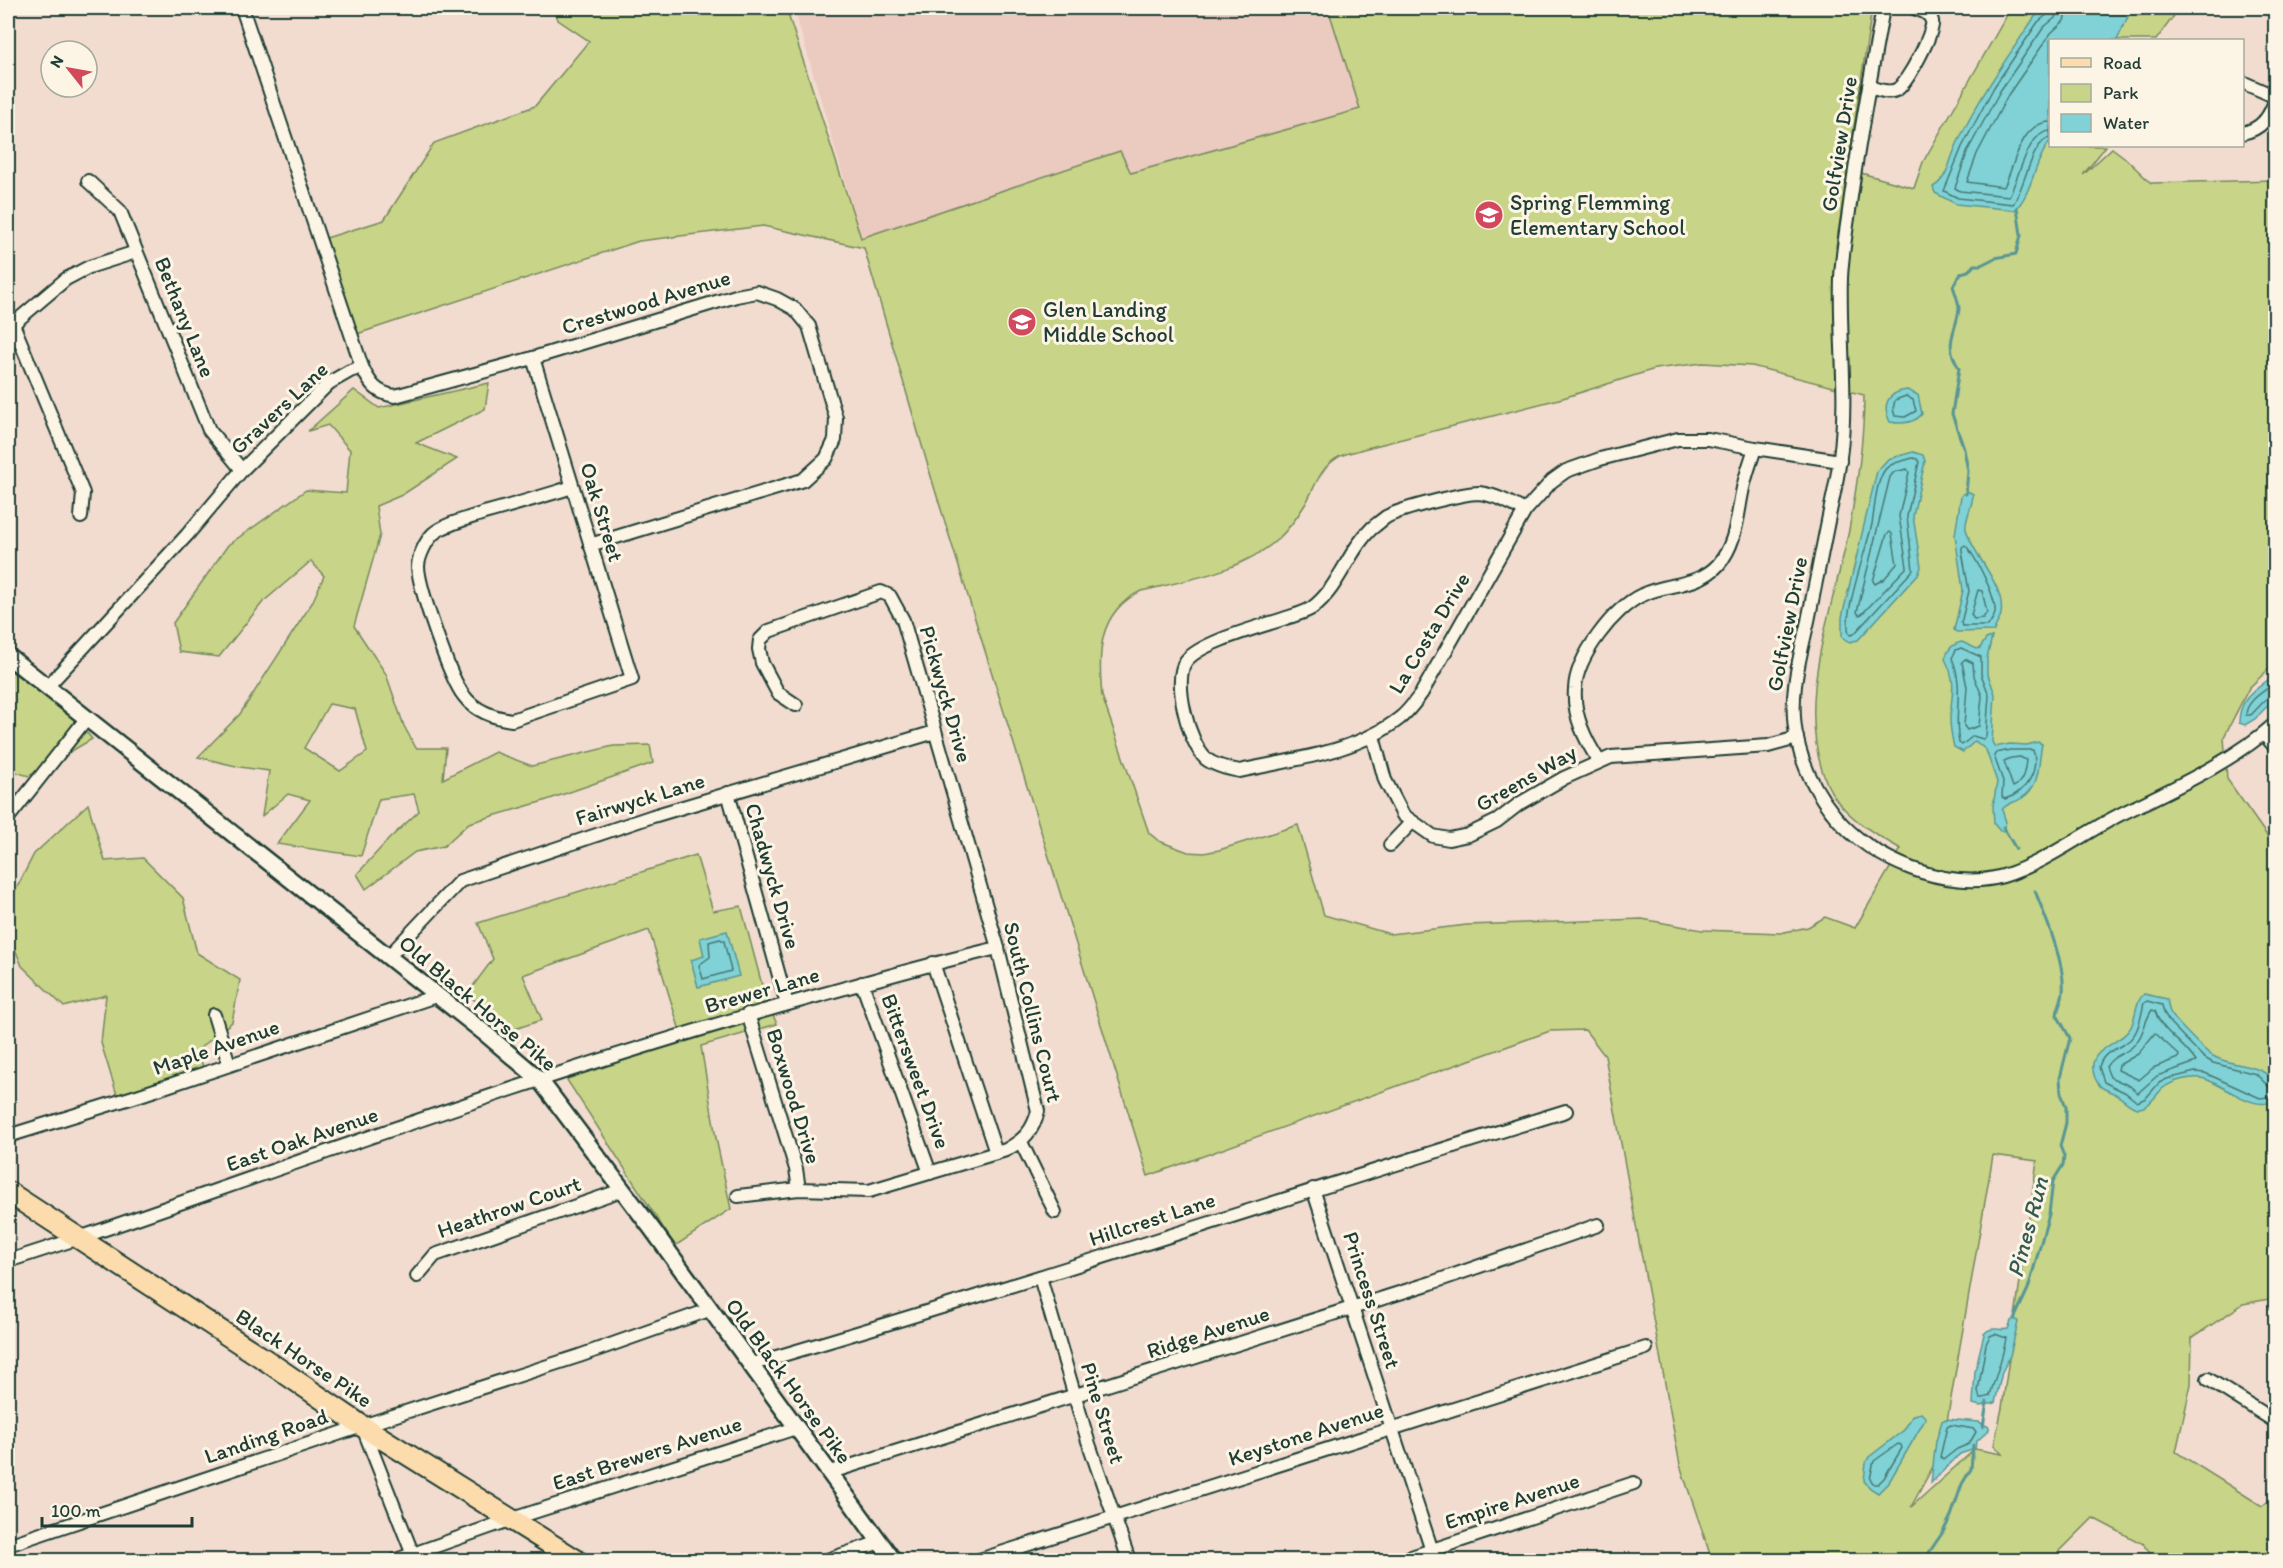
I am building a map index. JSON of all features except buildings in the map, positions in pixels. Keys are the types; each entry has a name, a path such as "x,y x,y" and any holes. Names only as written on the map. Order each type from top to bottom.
{"main road":[{"name":"Black Horse Pike","path":"8,1192 264,1359 362,1426 576,1560"}],"street":[{"name":"Gravers Lane","path":"46,687 187,535 243,470 329,383 350,370 362,367 242,8"},
{"name":"Golfview Drive","path":"1882,8 1854,171 1841,277 1844,419 1840,461 1798,666 1793,706 1797,738 1815,787 1836,818 1858,837 1894,862 1945,878 1975,880 2002,876 2037,862 2109,820 2188,781 2248,746 2276,723"},
{"path":"1869,87 1885,91 1896,90 1903,84 1916,62 1932,30 1933,22 1929,15 1914,8"},
{"path":"2244,83 2276,98 2271,113 2261,125 2244,132"},
{"name":"Bethany Lane","path":"88,181 120,211 209,430 243,470"},
{"path":"81,517 83,493 10,325 66,279 89,267 136,252"},
{"name":"Crestwood Avenue","path":"362,367 375,389 395,396 533,358 736,296 757,292 795,309 808,326 836,418 835,440 826,459 803,480 590,545"},
{"name":"Oak Street","path":"533,358 573,487 590,545 632,679 512,720 496,718 479,709 464,697 451,673 420,583 418,564 423,549 434,533 460,521 573,487"},
{"name":"La Costa Drive","path":"1525,511 1497,497 1478,493 1426,504 1387,517 1371,529 1334,587 1308,610 1224,639 1197,651 1186,661 1181,673 1185,711 1193,743 1207,759 1226,769 1240,771 1328,752 1373,736 1402,717 1421,694 1525,511 1552,481 1566,471 1600,459 1678,439 1708,439 1840,461"},
{"path":"1599,761 1586,741 1576,703 1577,676 1589,651 1603,628 1621,608 1641,595 1684,584 1707,574 1717,565 1727,551 1736,530 1743,485 1755,448"},
{"name":"Pickwyck Drive","path":"796,705 778,693 762,663 760,640 769,631 881,592 885,594 896,604 903,620 958,812"},
{"name":"Old Black Horse Pike","path":"8,656 539,1079 893,1560"},
{"path":"8,818 86,719"},
{"name":"Fairwyck Lane","path":"388,957 460,881 484,871 653,816 935,732"},
{"path":"2264,734 2276,748"},
{"name":"Greens Way","path":"1373,736 1385,780 1403,815 1433,836 1449,839 1468,835 1497,821 1519,804 1599,761 1611,758 1768,746 1797,738"},
{"name":"Chadwyck Drive","path":"728,794 787,1004"},
{"name":"South Collins Court","path":"958,812 998,948 1038,1111 1035,1123 1021,1142"},
{"path":"1390,845 1412,822"},
{"name":"Brewer Lane","path":"539,1079 748,1014 933,963 998,948"},
{"path":"933,963 996,1153"},
{"name":"Bittersweet Drive","path":"862,983 930,1173"},
{"name":"Maple Avenue","path":"8,1136 140,1095 436,996"},
{"name":"Boxwood Drive","path":"748,1014 796,1169 799,1189"},
{"path":"214,1015 229,1064"},
{"name":"East Oak Avenue","path":"8,1261 539,1079"},
{"name":"Hillcrest Lane","path":"749,1365 1040,1277 1566,1111"},
{"path":"738,1196 799,1189 869,1191 996,1153 1021,1142 1055,1212"},
{"name":"Princess Street","path":"1313,1189 1433,1555"},
{"name":"Heathrow Court","path":"417,1276 435,1255 622,1190"},
{"name":"Ridge Avenue","path":"828,1473 1431,1283 1598,1225"},
{"name":"Pine Street","path":"1040,1277 1077,1396 1088,1441 1129,1560"},
{"name":"Landing Road","path":"8,1545 579,1356 709,1310"},
{"name":"Keystone Avenue","path":"979,1560 1646,1348"},
{"path":"2208,1379 2276,1422"},
{"path":"362,1426 414,1557"},
{"name":"East Brewers Avenue","path":"396,1560 414,1557 512,1519 796,1428"},
{"name":"Empire Avenue","path":"1402,1560 1433,1555 1634,1483"},
{"path":"827,1560 880,1542"}],"shaded area":[{"name":"Spring Flemming Elementary School","path":"794,8 1883,8 1844,248 1740,246 935,490"}],"green space":[{"path":"554,8 786,8 861,238 1120,151 1131,173 1360,109 1328,8 1872,8 1836,247 1844,248 1854,171 1914,188 1923,162 2011,8 2179,9 2157,39 2049,39 2049,147 2105,147 2083,175 2112,148 2151,183 2275,180 2275,663 2249,688 2224,737 2227,779 2275,847 2275,1300 2274,1298 2243,1304 2192,1338 2191,1384 2176,1452 2262,1506 2275,1496 2275,1560 2155,1560 2143,1544 2093,1518 2051,1560 1827,1560 1825,1554 1801,1560 1712,1560 1680,1465 1605,1056 1585,1030 1550,1031 1148,1176 935,490 864,248 763,226 639,241 354,335 326,238 384,220 434,143 535,106 589,41 558,20","holes":["1703,363 1752,366 1864,395 1855,496 1819,657 1814,722 1818,753 1827,784 1833,795 1840,805 1859,822 1901,849 1855,928 1825,917 1808,927 1780,933 1702,930 1642,919 1467,925 1390,934 1324,915 1298,825 1204,853 1188,852 1159,841 1149,833 1102,696 1100,665 1104,636 1108,623 1127,600 1141,591 1231,567 1263,550 1286,531 1306,503 1326,467 1343,455 1563,398 1655,369","1993,1155 2037,1161 2002,1408 1994,1445 2002,1454 1975,1449 1911,1507 1942,1450"]},
{"path":"489,383 485,409 416,443 457,459 402,495 376,506 380,535 354,626 386,674 404,726 416,748 446,748 443,779 495,752 532,766 613,746 650,745 653,763 544,801 469,823 444,846 415,852 366,889 357,874 419,811 414,794 379,799 361,856 277,844 310,800 288,794 262,816 269,771 198,757 240,714 312,603 324,576 311,561 263,602 219,657 179,652 173,623 228,545 306,490 346,493 350,450 328,425 308,431 354,390 379,408","holes":["329,704 355,709 367,752 340,771 304,748"]},
{"path":"8,669 73,716 92,739 29,776 8,770"},
{"path":"88,804 105,861 143,858 183,898 197,953 240,980 232,1022 199,1049 203,1068 117,1095 101,1043 106,995 64,1007 22,966 8,932 8,905 34,854"},
{"path":"696,855 713,911 741,906 766,1000 777,1024 701,1046 716,1138 731,1209 675,1246 565,1077 681,1034 649,930 523,975 542,1020 512,1030 467,994 493,959 478,923"}],"water":[{"path":"2049,8 2132,8 2117,39 2049,39 2049,143 2040,158 2026,194 2015,210 1956,204 1935,193 1933,187 1945,174 1965,127 1983,95 2040,12"},
{"path":"1907,390 1918,395 1922,414 1908,422 1890,422 1886,410 1888,400 1895,393"},
{"path":"1913,452 1923,455 1925,461 1913,516 1921,567 1919,573 1858,640 1849,642 1842,637 1842,617 1877,471 1888,459"},
{"path":"1967,491 1973,494 1966,522 1969,539 1994,581 2001,603 2000,616 1994,631 1957,632 1954,630 1963,590 1955,535 1961,496"},
{"path":"1992,637 1987,658 1987,672 1995,694 1992,742 1995,747 2038,742 2042,744 2036,781 2028,793 2002,810 2006,822 2003,831 2000,831 1994,824 1993,806 1997,782 1986,750 1975,741 1963,752 1954,747 1950,719 1953,682 1945,659 1949,650 1956,644 1962,642 1977,649 1986,639"},
{"path":"2275,674 2275,698 2255,719 2245,725 2239,723 2242,706 2250,694"},
{"path":"727,931 739,976 698,987 691,960 704,956 700,938"},
{"path":"2144,994 2167,999 2173,1016 2213,1056 2262,1071 2274,1086 2275,1099 2268,1103 2250,1101 2213,1082 2194,1078 2166,1086 2149,1104 2138,1108 2101,1087 2095,1078 2094,1060 2098,1053 2119,1039 2131,1027 2139,1001"},
{"path":"2015,1318 2018,1322 2010,1356 2002,1372 1995,1403 1980,1406 1973,1404 1975,1371 1984,1334 1992,1329 2008,1329"},
{"path":"1921,1413 1926,1418 1889,1482 1878,1493 1864,1481 1866,1462 1869,1457 1904,1430 1913,1415"},
{"path":"1946,1419 1979,1422 1989,1427 1989,1430 1976,1442 1975,1449 1960,1454 1931,1483 1936,1441 1942,1421"}],"waterway":[{"name":"Pines Run","path":"1966,494 1968,471 1964,449 1952,414 1959,368 1951,345 1959,309 1953,286 1961,273 1975,265 2016,254 2021,235 2017,207"},
{"name":"Pines Run","path":"2003,827 2016,849"},
{"name":"Pines Run","path":"2014,1319 2028,1289 2049,1214 2053,1181 2063,1165 2064,1156 2060,1146 2066,1123 2066,1107 2061,1093 2060,1078 2070,1038 2057,1015 2063,981 2054,941 2035,891"},
{"name":"Pines Run","path":"1983,1427 1987,1402"},
{"name":"Pines Run","path":"1924,1560 1951,1516 1962,1484 1971,1469 1973,1445"}],"place":[{"name":"Spring Flemming Elementary School","path":"1489,215"},
{"name":"Glen Landing Middle School","path":"1022,322"}]}
